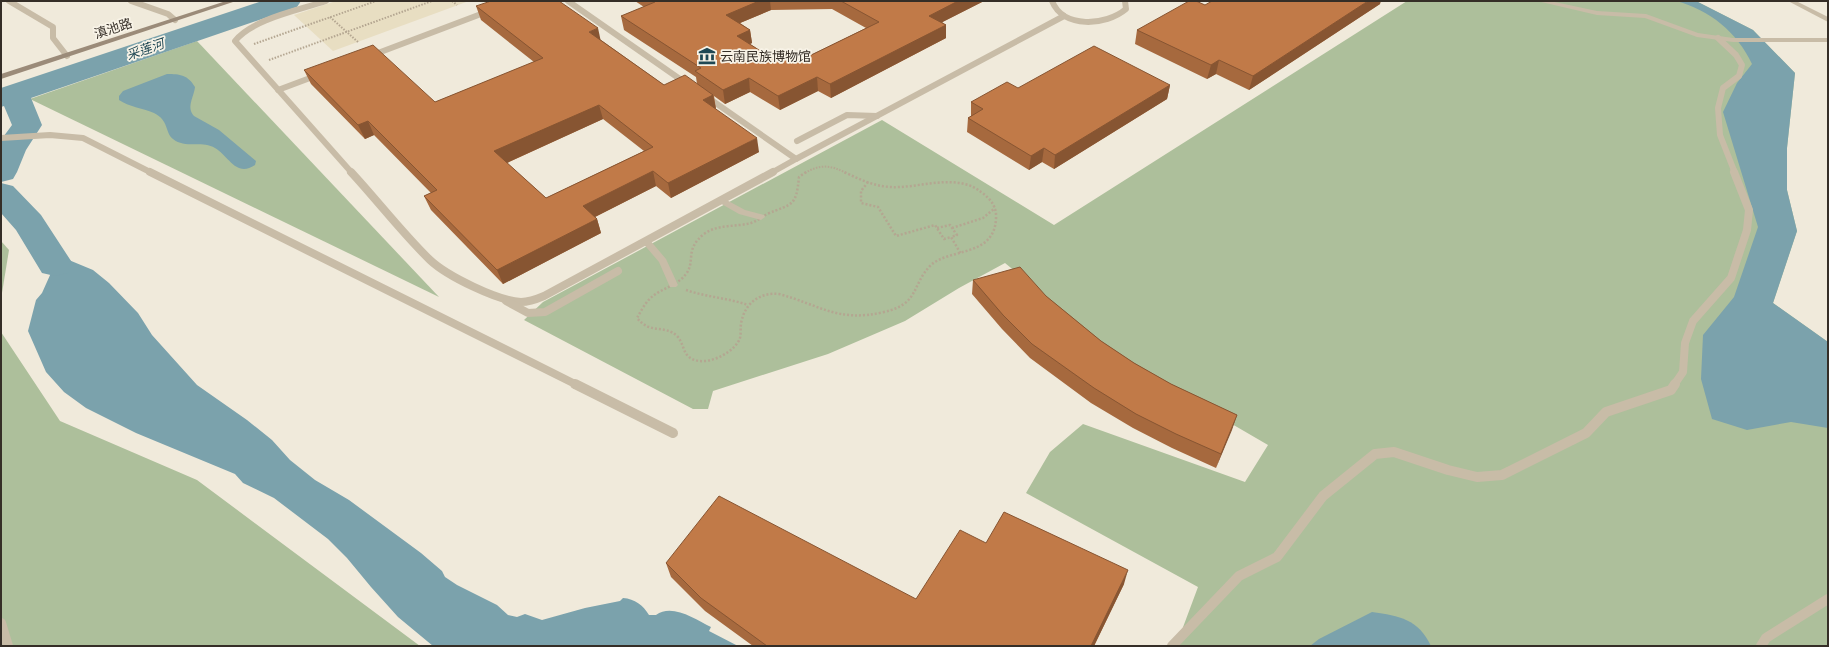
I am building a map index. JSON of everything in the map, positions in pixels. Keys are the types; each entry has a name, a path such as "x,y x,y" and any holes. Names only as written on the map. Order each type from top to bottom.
{"main road":[{"name":"滇池路","path":"1,77 175,20 221,3 233,1"}],"street":[{"path":"1540,1 1596,13 1646,16 1697,35 1718,38 1733,40 1828,40"},
{"path":"1791,1 1828,20"},
{"path":"721,200 742,212 761,218"},
{"path":"646,241 663,261 673,284"}],"lane":[{"path":"9,1 53,27 53,38 67,56"},
{"path":"131,1 168,14 175,20"},
{"path":"326,1 315,3 244,31 235,41 431,262 445,272 502,298 528,313 545,312 618,271"},
{"path":"568,1 692,87"},
{"path":"1052,1 1052,5 1056,11 1064,16 1089,22 1113,19 1122,15 1126,9 1125,1"},
{"path":"360,60 494,9"},
{"path":"502,298 519,302 534,300 544,296 1064,16"},
{"path":"1172,646 1239,576 1277,557 1323,496 1375,454 1394,452 1416,458 1448,470 1477,477 1502,475 1586,433 1606,412 1671,390 1683,372 1685,343 1693,321 1731,278 1747,230 1749,210 1720,135 1718,108 1723,88 1739,76 1742,68 1739,58 1718,38"},
{"path":"278,90 322,74"},
{"path":"698,91 796,159"},
{"path":"798,141 847,115 877,116"},
{"path":"2,138 50,136 83,138 673,433"},
{"path":"1761,646 1766,638 1828,599"},
{"path":"1,623 8,646"}],"path":[{"path":"241,49 376,1"},
{"path":"255,65 432,1"},
{"path":"452,1 457,5"},
{"path":"315,3 358,42"},
{"path":"831,166 876,185 896,188 930,182 948,182 965,185 981,191 992,201 995,208 995,226 989,237 978,248 944,258 934,264 929,268 912,298 884,313 844,315 824,311 779,294 768,293 758,296 748,305 745,310 741,326 741,336 737,344 721,356 700,362 691,358 679,337 671,332 649,329 642,325 637,318 652,296 685,276 689,270 691,250 694,244 706,233 723,227 742,226 752,223 787,207 797,197 798,177 804,172 815,167 831,166"},
{"path":"868,182 861,191 861,203 878,207 896,236 935,225 944,239 957,235 950,225 937,228"},
{"path":"952,228 984,218 995,208"},
{"path":"951,237 961,254"},
{"path":"697,294 728,299 748,305"}],"green space":[{"path":"1407,1 1696,1 1753,30 1795,73 1787,148 1787,190 1797,231 1773,303 1828,342 1828,646 1176,646 1198,587 1026,493 1050,452 1083,424 1245,482 1268,445 1127,363 1005,263 959,288 905,321 828,354 713,391 708,409 693,409 524,320 543,302 882,120 1054,225"},
{"path":"197,41 439,297 30,99"},
{"path":"1,241 9,250 1,299"},
{"path":"1,332 60,421 197,480 420,646 1,646"}],"shaded area":[{"path":"336,1 469,1 333,51 294,15"}],"water":[{"path":"1676,1 1696,1 1753,30 1795,73 1787,148 1787,190 1797,231 1773,303 1828,342 1828,428 1791,422 1747,430 1712,419 1701,379 1703,335 1734,297 1758,227 1723,112 1737,83 1752,64 1739,42 1721,24 1700,10"},
{"path":"167,74 180,75 190,80 195,87 191,106 194,116 219,130 256,161 255,165 243,169 233,164 215,148 205,145 183,144 178,142 173,139 159,116 119,100 119,96 123,91"},
{"path":"64,258 93,270 109,283 138,313 152,335 197,385 247,420 272,440 290,460 315,480 349,500 421,553 442,571 445,577 457,585 497,605 508,615 517,617 525,614 542,620 585,608 620,601 623,598 638,603 649,615 656,615 669,611 676,611 684,614 711,627 709,631 738,646 433,646 398,617 347,558 328,539 274,498 243,483 235,474 136,433 86,408 64,392 46,372 28,331 36,300 42,293 55,264"},
{"path":"1372,612 1400,617 1414,624 1426,637 1431,646 1310,646 1319,639"}],"building":[{"path":"491,1 559,1 598,28 589,32 664,85 685,75 713,95 703,100 757,138 668,183 653,171 583,206 597,219 497,270 424,196 437,190 368,121 358,125 304,70 373,45 435,102 543,58 476,6","holes":["599,105 653,147 546,198 494,151"]},
{"name":"云南民族博物馆","path":"654,1 759,1 726,15 750,30 737,36 773,59 791,50 805,58 879,22 841,1 958,1 929,16 946,25 830,84 817,77 778,96 749,78 723,90 695,71 701,68 621,16 655,2"},
{"path":"1189,1 1196,1 1205,5 1212,1 1368,1 1253,76 1219,60 1211,65 1137,30"},
{"path":"1094,46 1170,85 1055,155 1044,148 1031,156 968,118 983,109 971,102 1007,82 1018,88"},
{"path":"1020,267 1046,296 1101,341 1134,363 1171,384 1237,415 1221,454 1136,414 1094,388 1032,344 1003,315 973,280"},
{"path":"719,496 916,599 960,530 986,543 1004,512 1128,570 1091,646 767,646 701,598 666,563"}],"waterway":[{"name":"采莲河","path":"14,94 288,1"},
{"name":"采莲河","path":"1,98 14,94"},
{"path":"1,172 10,150 27,125 14,94"},
{"path":"1,193 29,223 55,264"}],"place":[{"name":"云南民族博物馆","path":"707,56"}]}
